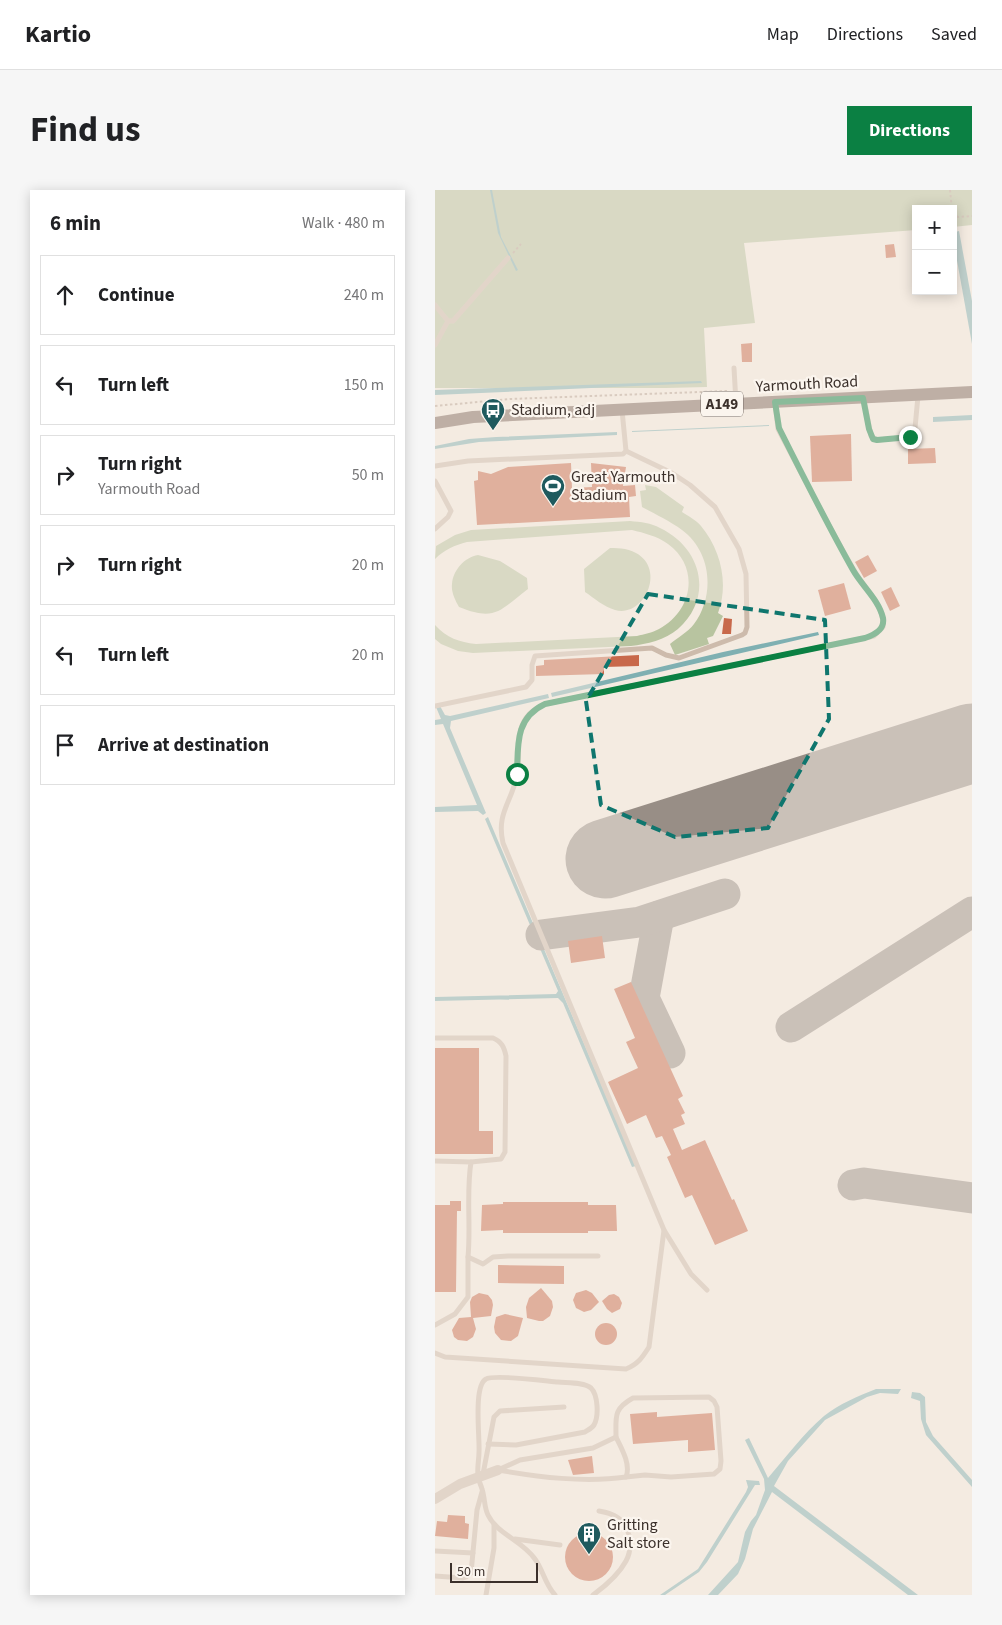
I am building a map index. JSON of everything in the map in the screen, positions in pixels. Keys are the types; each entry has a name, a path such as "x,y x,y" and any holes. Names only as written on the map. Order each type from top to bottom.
{"main road":[{"name":"Yarmouth Road","path":"435,423 473,417 972,392"}],"street":[{"path":"435,1499 460,1484 498,1470"}],"lane":[{"path":"448,321 453,321 510,256"},
{"path":"435,305 448,321"},
{"path":"435,345 448,321"},
{"path":"734,368 736,404"},
{"path":"863,398 871,436 877,440 910,437 915,428 918,396"},
{"path":"707,1290 691,1274 665,1230 500,832 501,819 517,774 518,746 521,730 526,718 534,709 545,704 874,636 883,627 883,619 878,607 855,572 779,428 775,402"},
{"path":"622,410 626,451"},
{"path":"435,466 468,461 623,454 626,451"},
{"path":"435,706 526,687 532,680 532,664 535,656 652,648 666,655 679,658 742,635 745,632 748,623 746,574 739,550 715,507 690,485 672,473 626,451"},
{"path":"435,481 451,511 449,517 435,529"},
{"path":"435,1161 471,1162 501,1159 505,1152 506,1056 500,1041 493,1038 436,1038"},
{"path":"435,1325 455,1314 468,1297 469,1177 471,1162"},
{"path":"435,1353 445,1357 626,1369 637,1364 649,1347 665,1230"},
{"path":"469,1257 483,1264 493,1257 598,1256"},
{"path":"488,1444 516,1445 585,1432 593,1426 595,1421 597,1402 595,1395 591,1388 583,1385 493,1377 486,1379 480,1385 478,1398 480,1476 487,1514 494,1525 514,1539 535,1558 548,1588 555,1595"},
{"path":"498,1470 519,1474 597,1480 626,1477 645,1475 714,1474 720,1469 721,1461 717,1407 714,1401 709,1397 633,1398 622,1404 617,1414 616,1437 622,1449 628,1471 626,1477"},
{"path":"480,1476 494,1417 500,1411 564,1407"},
{"path":"498,1470 520,1460 593,1448 616,1437"},
{"path":"435,1576 466,1577 471,1573 477,1510 482,1490"},
{"path":"593,1595 617,1574 627,1560 631,1540 625,1525 614,1515 599,1511"},
{"path":"486,1595 494,1548 494,1525"},
{"path":"514,1539 560,1546"},
{"path":"435,1551 473,1553"}],"path":[{"path":"950,190 952,205"},
{"path":"957,216 972,216"},
{"path":"510,256 521,244"}],"highlighted area":[{"path":"648,594 825,620 829,719 768,828 675,837 601,805 586,701"}],"green space":[{"path":"435,190 972,190 972,225 957,227 957,205 912,205 912,230 744,243 755,323 704,328 707,387 435,388"},
{"path":"645,485 656,487 684,507 682,512 699,524 714,546 723,579 723,591 718,613 723,616 713,636 707,638 709,644 675,655 670,644 692,627 701,613 705,601 707,575 705,562 692,539 682,530 642,507 640,491 646,490"},
{"path":"630,521 642,522 660,528 686,548 694,560 699,588 696,603 689,616 673,633 656,641 631,646 473,653 458,651 441,644 435,639 435,625 454,639 476,644 637,636 659,629 679,611 685,600 688,576 685,564 668,544 646,534 632,530 467,542 450,548 435,559 436,546 455,535 471,530"},
{"path":"610,548 625,549 639,555 647,564 650,575 649,587 637,606 627,610 611,609 585,592 584,569"},
{"path":"478,555 500,561 527,578 528,589 497,612 481,613 459,607 452,590 453,579 457,569 464,561"}],"water":[{"path":"490,190 492,190 501,237 518,270 516,271 498,233"},
{"path":"959,231 972,301 972,344 957,261 957,232"},
{"path":"701,381 702,383 435,395 435,390"},
{"path":"972,415 972,420 933,422 933,417"},
{"path":"769,426 632,432 632,431"},
{"path":"617,432 617,435 479,442 435,449 435,446 469,439"},
{"path":"818,632 819,635 552,697 551,693 723,652"},
{"path":"548,694 549,698 451,721 450,728 486,813 483,815 478,811 435,812 435,807 477,805 443,724 435,725 435,720 441,719 436,707 440,706 445,715 450,716"},
{"path":"488,817 636,1166 632,1167 563,1003 558,998 435,1001 435,997 556,994 558,991 485,819"},
{"path":"876,1389 901,1389 898,1394 880,1393 867,1397 825,1420 788,1461 774,1486 918,1595 908,1595 772,1492 753,1529 745,1559 738,1574 718,1595 708,1595 738,1562 745,1532 756,1515 765,1490 764,1479 745,1440 749,1438 768,1478 802,1438 824,1416 842,1404"},
{"path":"912,1392 920,1393 925,1397 926,1422 933,1436 972,1480 972,1487 926,1435 921,1419 920,1401 911,1398"},
{"path":"746,1480 759,1481 760,1485 755,1485 707,1562 699,1572 665,1595 660,1595 698,1569 746,1492 748,1487"}],"building":[{"path":"894,244 896,257 886,258 885,245"},
{"path":"752,343 752,362 742,362 741,344"},
{"path":"851,434 852,481 812,482 810,436"},
{"path":"935,448 936,463 908,464 908,449"},
{"name":"Great Yarmouth Stadium","path":"571,463 572,488 592,487 591,463 626,467 623,486 635,485 636,496 629,497 630,517 477,525 474,481 478,480 478,471 491,474 508,467"},
{"path":"868,555 877,571 864,578 855,562"},
{"path":"844,583 851,609 825,616 818,590"},
{"path":"891,587 900,606 890,611 881,592"},
{"path":"724,618 732,619 731,634 722,634"},
{"path":"639,655 639,666 604,667 604,674 536,676 536,666 544,665 544,660"},
{"path":"602,936 605,958 571,963 568,941"},
{"path":"631,982 683,1096 678,1099 685,1113 681,1115 685,1124 673,1129 682,1150 705,1140 748,1231 715,1245 692,1195 685,1198 667,1157 671,1155 662,1136 656,1138 646,1115 627,1124 608,1082 638,1068 626,1042 635,1038 614,989"},
{"path":"435,1048 479,1048 479,1131 493,1131 493,1154 435,1154"},
{"path":"450,1201 461,1201 461,1211 457,1211 456,1292 435,1292 435,1205 450,1205"},
{"path":"503,1202 588,1202 588,1205 616,1205 617,1231 503,1233 503,1230 481,1231 482,1205 503,1204"},
{"path":"498,1265 564,1266 564,1284 498,1283"},
{"path":"541,1288 552,1301 553,1307 550,1316 543,1321 527,1318 526,1307 529,1298"},
{"path":"586,1290 592,1293 599,1302 591,1310 584,1312 576,1308 573,1300 576,1293"},
{"path":"479,1293 488,1295 492,1300 491,1316 473,1318 476,1329 473,1337 467,1341 458,1340 454,1337 452,1330 459,1318 471,1317 470,1302 472,1297"},
{"path":"614,1294 619,1297 622,1303 620,1309 612,1313 602,1301 609,1295"},
{"path":"505,1314 523,1318 518,1336 511,1341 501,1340 495,1333 496,1317"},
{"path":"606,1323 614,1326 617,1334 614,1342 606,1345 598,1342 595,1334 598,1326"},
{"path":"657,1412 657,1417 712,1413 715,1450 688,1452 688,1440 633,1444 630,1414"},
{"path":"592,1456 594,1473 573,1475 568,1460"},
{"path":"448,1515 465,1516 465,1523 469,1524 468,1539 435,1536 437,1521 447,1522"},
{"name":"Gritting Salt store","path":"584,1533 594,1533 603,1537 609,1543 612,1548 612,1566 603,1577 594,1581 584,1581 575,1577 569,1571 565,1562 565,1552 569,1543 575,1537"}],"taxiway":[{"path":"541,935 640,922 725,894"},
{"path":"791,1027 972,912"},
{"path":"659,916 644,998 670,1053"},
{"path":"853,1185 864,1183 972,1198"}],"runway":[{"path":"605,859 972,743"}],"place":[{"name":"Stadium, adj","path":"493,431"},
{"name":"Great Yarmouth Stadium","path":"553,507"},
{"name":"Gritting Salt store","path":"589,1555"}],"route":[{"path":"517,774 518,746 521,730 526,718 534,709 545,704 874,636 883,627 883,619 878,607 870,592 855,572 779,428 775,402 863,398 869,429 873,439 910,437"}]}
